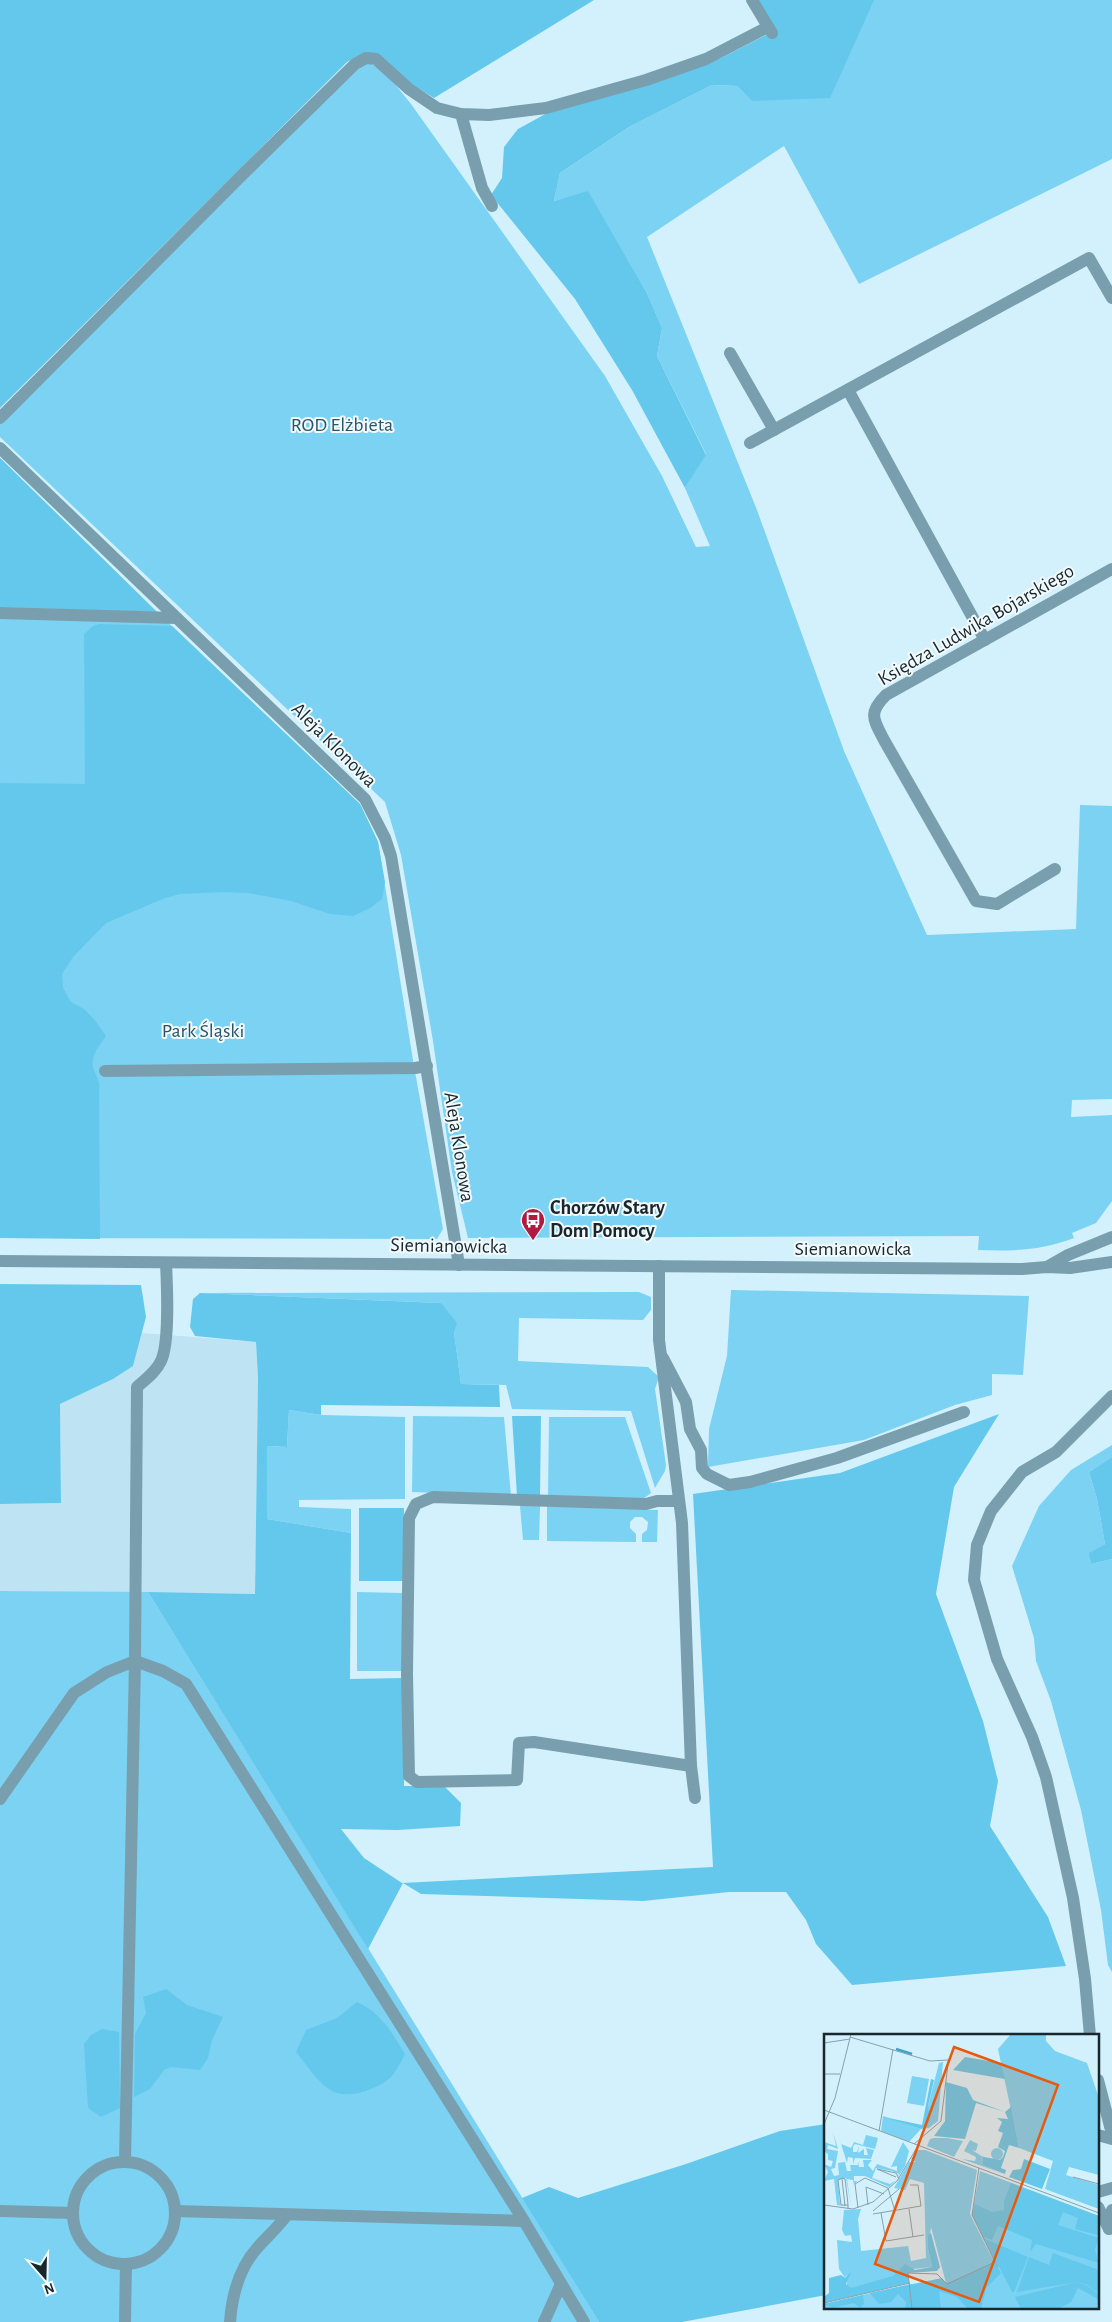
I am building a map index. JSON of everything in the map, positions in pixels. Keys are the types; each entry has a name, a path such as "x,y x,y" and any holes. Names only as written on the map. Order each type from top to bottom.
{"street":[{"path":"0,418 234,182 355,64 366,58 376,59 418,96 437,108 461,114 489,115 546,108 646,80 706,59 770,30 752,0"},
{"path":"461,114 482,188 492,206"},
{"path":"750,443 1090,258 1112,298"},
{"path":"730,353 774,430"},
{"path":"848,390 985,640"},
{"name":"Aleja Klonowa","path":"0,448 365,799 385,838 391,856 459,1265"},
{"name":"Księdza Ludwika Bojarskiego","path":"1055,869 996,904 976,901 873,720 874,707 886,695 1110,573"},
{"path":"0,613 176,618"},
{"path":"105,1071 415,1068 427,1066"},
{"name":"Siemianowicka","path":"1047,1267 1068,1255 1112,1237"},
{"name":"Siemianowicka","path":"0,1261 1022,1269 1070,1268 1112,1262"},
{"path":"124,2162 135,1661 137,1387 152,1374 161,1360 165,1344 166,1263"},
{"path":"659,1266 660,1354 682,1533 695,1798"},
{"path":"660,1354 686,1402 690,1429 701,1450 702,1468 707,1474 728,1486 832,1460 964,1412"},
{"path":"1090,2034 1086,1979 1073,1898 1046,1777 1032,1737 997,1659 974,1580 977,1545 991,1511 1022,1472 1056,1452 1112,1396"},
{"path":"679,1501 628,1503 433,1497 416,1504 409,1518 407,1665 409,1776 417,1782 517,1780 520,1743 534,1742 692,1766"},
{"path":"0,1799 74,1693 107,1672 135,1661 163,1671 186,1684 524,2221 584,2322"},
{"path":"1100,2088 1112,2134"},
{"path":"124,2162 141,2165 156,2174 172,2194 175,2211 173,2227 162,2248 142,2261 126,2264 110,2262 89,2250 79,2236 73,2213 76,2197 88,2177 102,2168 124,2162"},
{"path":"1100,2211 1109,2229 1112,2210"},
{"path":"0,2211 73,2213"},
{"path":"175,2211 524,2221"},
{"path":"230,2322 235,2289 241,2272 258,2246 273,2233 287,2215"},
{"path":"125,2322 126,2264"},
{"path":"544,2322 561,2284"}],"shaded area":[{"path":"0,0 594,0 434,98 362,54 347,62 0,408"},
{"path":"757,0 874,0 830,98 752,101 738,86 712,85 629,127 560,173 554,201 588,191 647,293 662,328 657,356 706,455 685,488 632,390 575,299 491,195 502,178 504,147 518,129 549,112 648,84 721,58 768,34"},
{"path":"0,458 157,612 0,607"},
{"path":"100,624 172,626 360,804 378,842 385,882 382,899 370,908 353,916 330,914 291,901 248,893 224,892 180,894 165,898 106,923 73,957 62,974 63,988 71,1002 84,1009 106,1036 93,1058 94,1069 99,1083 100,1239 0,1238 0,783 85,784 84,634 93,626"},
{"path":"0,1284 141,1285 146,1317 133,1366 113,1379 60,1404 61,1503 0,1504"},
{"path":"200,1293 441,1303 457,1323 454,1332 461,1384 499,1385 500,1407 321,1405 321,1415 289,1410 287,1447 267,1446 267,1519 351,1533 350,1679 404,1678 404,1786 444,1786 461,1803 460,1826 398,1830 341,1829 364,1858 402,1883 713,1867 693,1494 840,1473 999,1414 954,1487 936,1594 983,1721 998,1781 990,1826 1048,1917 1066,1966 852,1985 816,1944 806,1920 786,1892 729,1892 643,1901 421,1894 403,1883 368,1949 148,1592 255,1594 258,1378 256,1342 195,1336 190,1327 193,1299"},
{"path":"142,1333 256,1342 258,1378 255,1594 0,1591 0,1504 61,1503 60,1404 113,1379 133,1366"},
{"path":"512,1416 541,1416 540,1496 517,1496"},
{"path":"1112,1457 1112,1559 1091,1564 1089,1553 1105,1544 1097,1499 1089,1472"},
{"path":"359,1508 404,1508 403,1581 359,1581"},
{"path":"166,1989 187,2005 223,2017 212,2040 208,2058 200,2070 171,2067 164,2070 150,2089 134,2097 135,2034 146,2013 143,1997"},
{"path":"357,2002 379,2017 390,2030 405,2054 395,2072 386,2081 358,2093 337,2093 325,2086 314,2075 296,2052 306,2030 337,2018"},
{"path":"102,2029 119,2032 120,2108 101,2117 88,2108 84,2044 91,2035"},
{"path":"824,2124 824,2295 682,2322 599,2322 522,2198 549,2187 578,2198 686,2164 780,2131"}],"green space":[{"name":"ROD Elżbieta","path":"860,0 1112,0 1112,159 859,284 784,146 647,237 757,510 844,751 927,935 1076,929 1080,805 1112,806 1112,1099 1072,1100 1071,1117 1112,1115 1112,1201 1096,1223 1072,1233 1074,1238 1038,1248 1015,1250 978,1250 979,1236 468,1238 452,1172 433,1041 401,855 385,802 0,437 0,421 365,62 382,68 411,104 605,376 662,476 696,547 710,546 685,488 706,454 657,356 662,328 647,293 588,192 554,201 560,173 629,127 712,85 738,86"},
{"name":"Park Śląski","path":"0,458 157,612 360,804 378,842 413,1060 443,1229 437,1239 0,1238"},
{"path":"731,1290 1029,1296 1023,1375 992,1374 992,1395 955,1405 864,1440 708,1467 709,1429 727,1356"},
{"path":"639,1292 651,1297 651,1310 643,1320 519,1318 518,1361 648,1367 659,1377 655,1389 666,1465 665,1471 655,1488 631,1411 512,1409 506,1385 461,1384 454,1332 441,1303 200,1293"},
{"path":"289,1410 321,1415 405,1417 405,1499 299,1500 299,1507 351,1509 351,1533 267,1519 267,1446 287,1447"},
{"path":"413,1416 504,1417 511,1496 412,1492"},
{"path":"549,1417 625,1417 651,1493 643,1499 548,1497"},
{"path":"1112,1445 1112,1457 1089,1472 1097,1499 1105,1544 1090,1553 1091,1564 1112,1559 1112,1972 1108,1965 1101,1910 1081,1810 1051,1701 1036,1661 1034,1638 1012,1566 1039,1506 1071,1470"},
{"path":"520,1506 540,1506 539,1540 523,1540"},
{"path":"547,1506 658,1510 657,1542 642,1542 642,1534 647,1530 648,1522 642,1517 635,1517 630,1522 630,1528 636,1534 636,1542 547,1541"},
{"path":"0,1591 148,1592 599,2322 0,2322"},
{"path":"357,1592 402,1593 403,1671 357,1671"}],"place":[{"name":"Chorzów Stary Dom Pomocy","path":"533,1241"}]}
